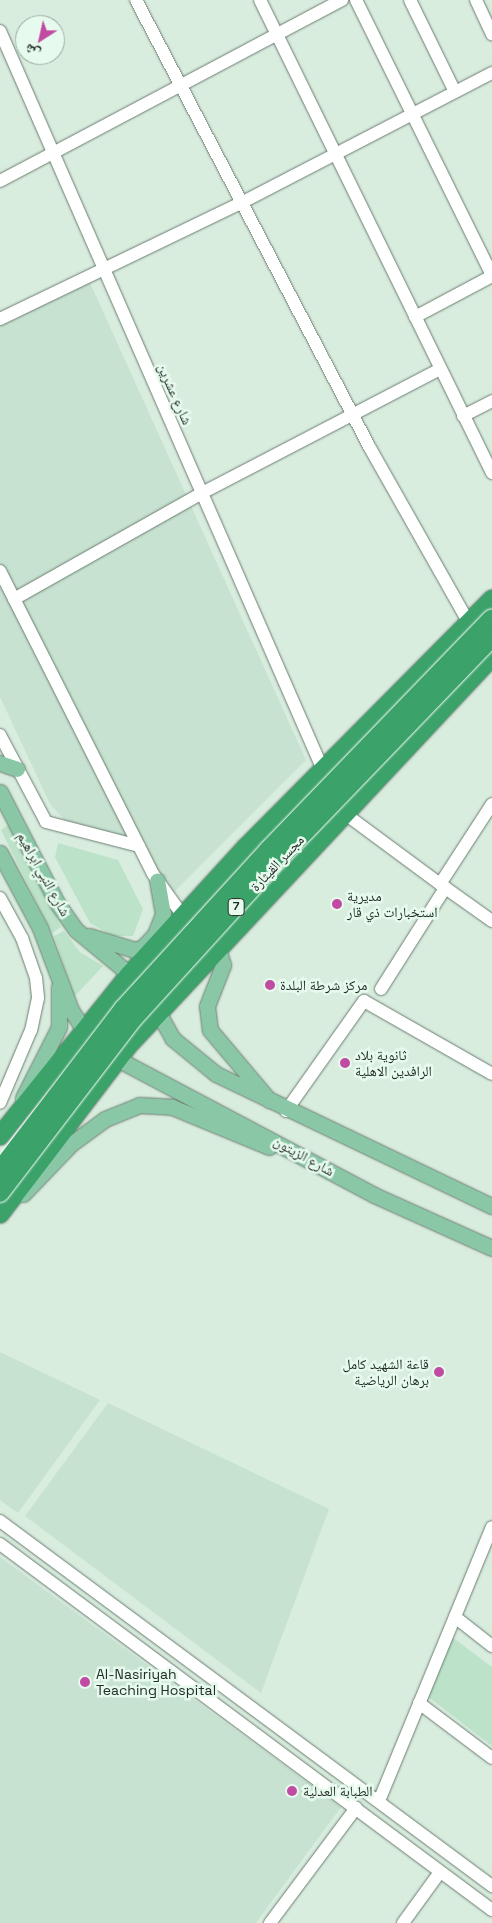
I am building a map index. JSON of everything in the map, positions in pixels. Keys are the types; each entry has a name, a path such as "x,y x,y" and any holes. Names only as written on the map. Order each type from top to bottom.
{"highway":[{"path":"2,1134 32,1098 83,1030 130,974 183,916 322,770 468,621 492,599"},
{"name":"مجسر القيثارة","path":"0,1170 123,1009 268,850 492,618"},
{"name":"مجسر القيثارة","path":"0,1194 134,1018 278,860 492,638"},
{"path":"0,1214 117,1060 158,1012 217,946 490,663"},
{"path":"32,1098 46,1092 60,1099 69,1110 67,1125"}],"main road":[{"path":"0,763 17,769"},
{"name":"شارع النبي ابراهيم","path":"0,792 57,902 76,930 130,974 158,1012"},
{"name":"شارع النبي ابراهيم","path":"0,853 40,928 59,981 83,1030 117,1060"},
{"path":"135,950 150,942 160,926 162,899 157,880"},
{"path":"76,930 98,941 135,950 160,942"},
{"path":"217,946 223,965 207,1006 210,1030 271,1103"},
{"path":"2,1134 59,1027 59,981"},
{"path":"158,1012 172,1038 188,1055 286,1111 492,1206"},
{"name":"شارع الزيتون","path":"117,1060 171,1083 374,1194 492,1248"},
{"path":"0,1219 72,1144 105,1119 140,1105 172,1107 208,1119 374,1194"}],"street":[{"path":"136,0 352,414 468,621"},
{"path":"260,0 492,473"},
{"path":"0,181 342,0"},
{"path":"356,0 492,275 414,317"},
{"path":"410,0 455,92"},
{"path":"476,0 492,34"},
{"name":"شارع عشرين","path":"0,31 322,770"},
{"path":"1,316 242,203 492,73"},
{"path":"14,599 202,493 440,369"},
{"path":"463,416 492,401"},
{"path":"0,571 157,880 183,916 217,946"},
{"path":"0,735 46,822 139,846"},
{"path":"382,989 492,804"},
{"path":"344,813 442,886 490,914"},
{"path":"0,898 22,938 36,978 38,998 31,1030 0,1103"},
{"path":"286,1111 364,1001 492,1074"},
{"path":"0,1521 492,1886"},
{"path":"379,1801 491,1534"},
{"path":"0,1545 492,1910"},
{"path":"455,1617 492,1646"},
{"path":"419,1703 492,1758"},
{"path":"270,1923 356,1808"},
{"path":"403,1923 440,1872"}],"shaded area":[{"path":"87,276 306,760 172,894 137,840 68,824 50,804 0,697 0,315"},
{"path":"10,824 61,927 52,933 1,830"},
{"path":"58,843 118,860 143,909 133,936 113,936 90,923 55,857"},
{"path":"64,931 80,952 103,966 74,997 54,936"},
{"path":"0,1352 100,1400 18,1513 0,1500"},
{"path":"108,1403 329,1509 261,1693 25,1516"},
{"name":"Al-Nasiriyah Teaching Hospital","path":"0,1557 341,1807 256,1923 0,1923"},
{"path":"448,1634 492,1667 492,1746 427,1696"}],"place":[{"name":"مديرية استخبارات ذي قار","path":"337,904"},
{"name":"مركز شرطة البلدة","path":"270,985"},
{"name":"ثانوية بلاد الرافدين الاهلية","path":"345,1063"},
{"name":"قاعة الشهيد كامل برهان الرياضية","path":"439,1372"},
{"name":"Al-Nasiriyah Teaching Hospital","path":"85,1682"},
{"name":"الطبابة العدلية","path":"292,1791"}]}
